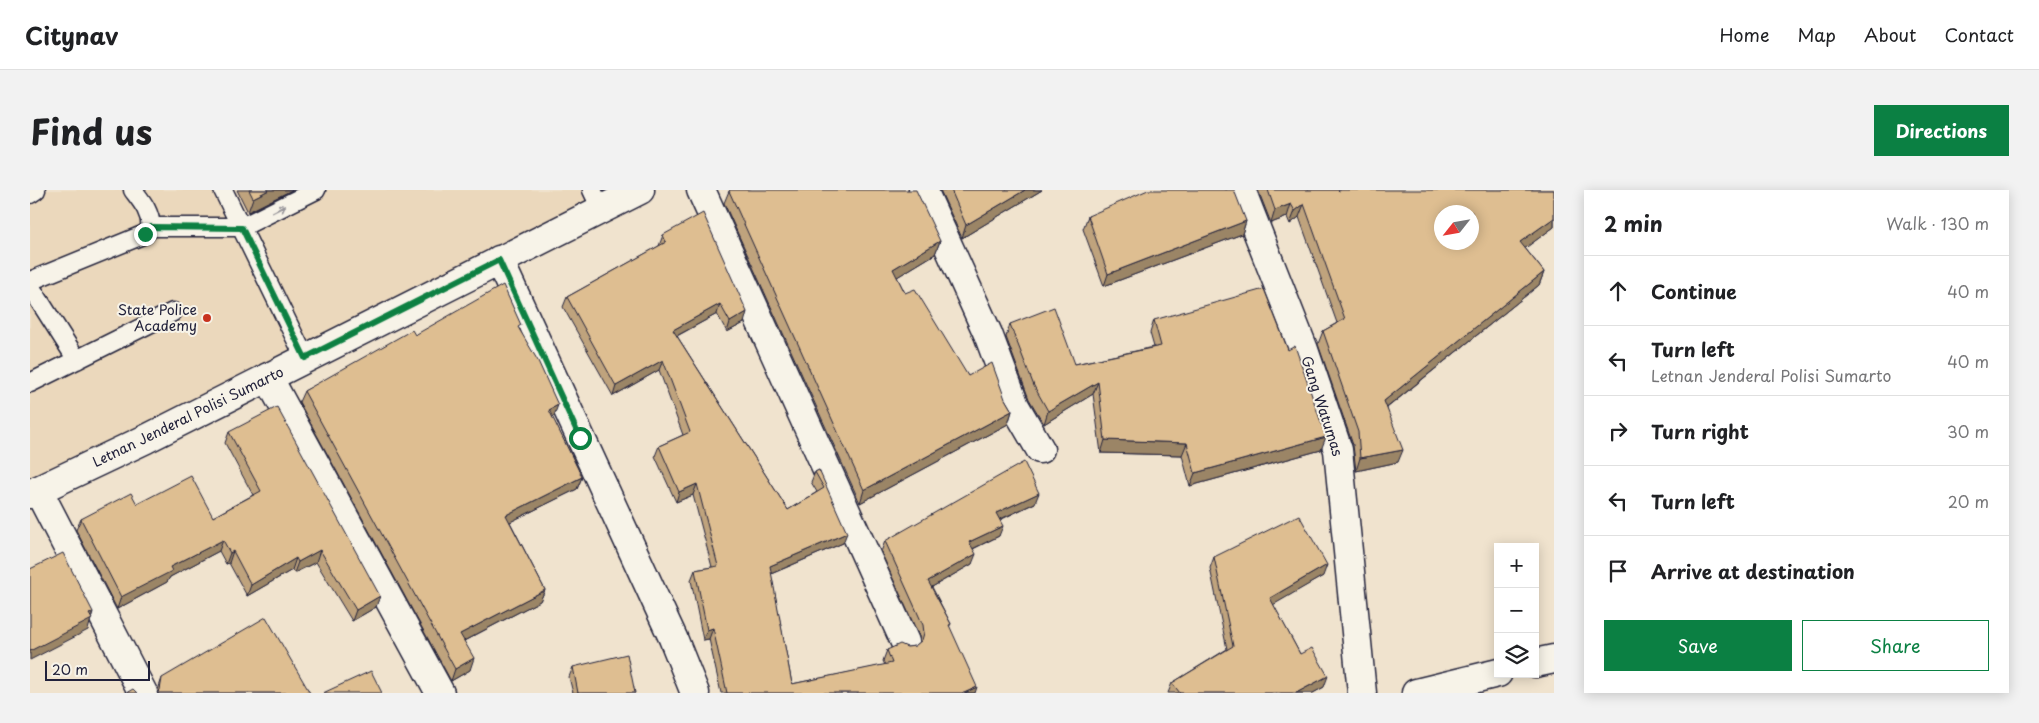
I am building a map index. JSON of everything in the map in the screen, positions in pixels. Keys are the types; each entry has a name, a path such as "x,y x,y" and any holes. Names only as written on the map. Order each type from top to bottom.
{"street":[{"name":"Letnan Jenderal Polisi Sumarto","path":"34,492 146,439 499,260 596,199 640,190"},
{"path":"701,190 905,642"},
{"path":"923,190 988,334 1015,406 1040,450"},
{"name":"Gang Watumas","path":"1241,190 1304,350 1338,450 1362,693"},
{"path":"499,260 673,638 695,693"},
{"path":"268,377 440,693"},
{"path":"34,492 143,693"},
{"path":"1539,662 1554,659"},
{"path":"1416,693 1494,674"}],"lane":[{"path":"30,194 36,190"},
{"path":"133,190 148,210 151,227"},
{"path":"223,190 305,358"},
{"path":"151,227 242,228 316,190"},
{"path":"30,282 145,234 151,227"},
{"path":"30,286 77,360"},
{"path":"30,383 173,312"}],"shaded area":[{"name":"State Police Academy","path":"30,190 638,190 30,494"}],"building":[{"path":"249,190 269,190 253,198"},
{"path":"730,190 916,190 940,241 893,269 905,293 915,289 968,376 992,363 1005,399 1012,411 864,490"},
{"path":"951,190 1025,190 966,225"},
{"path":"1148,190 1234,190 1246,221 1108,274 1088,216"},
{"path":"1268,190 1554,190 1554,218 1520,242 1544,272 1384,401 1403,450 1360,458 1358,432 1323,331 1345,319 1304,204 1295,211 1291,204 1275,210"},
{"path":"703,213 747,312 730,322 720,304 673,330 788,510 824,488 815,472 819,470 847,533 770,566 792,684 892,663 887,650 900,644 907,647 915,646 922,640 924,633 923,625 885,541 1024,462 1039,493 996,513 1003,526 969,542 976,554 928,581 951,624 949,625 977,687 964,693 727,693 713,628 707,630 695,570 718,566 697,484 679,492 659,446 690,432 663,360 616,386 567,297 666,242 663,235"},
{"path":"503,285 521,325 518,327 538,361 558,405 549,410 582,477 506,515 545,590 460,634 474,658 455,669 304,391 412,330 415,335"},
{"path":"1264,289 1288,350 1295,346 1326,437 1195,473 1187,443 1105,440 1098,382 1048,411 1034,386 1010,324 1054,307 1075,364 1161,346 1154,320"},
{"path":"277,407 380,596 356,610 320,550 298,562 296,558 251,585 233,551 230,553 223,540 170,567 172,571 121,597 81,519 131,493 137,504 191,476 213,517 261,491 229,432"},
{"path":"1299,515 1327,565 1270,598 1300,654 1312,648 1328,676 1296,693 1180,693 1172,683 1233,646 1214,557"},
{"path":"63,553 93,612 89,614 92,619 30,651 30,569"},
{"path":"266,617 310,693 157,693 160,690 162,678"},
{"path":"627,654 635,693 578,693 573,667"},
{"path":"371,671 382,693 323,693"},
{"path":"133,689 137,693 126,693"}],"place":[{"name":"State Police Academy","path":"207,318"}],"route":[{"path":"145,234 151,227 242,228 305,358 499,260 580,438"}]}
